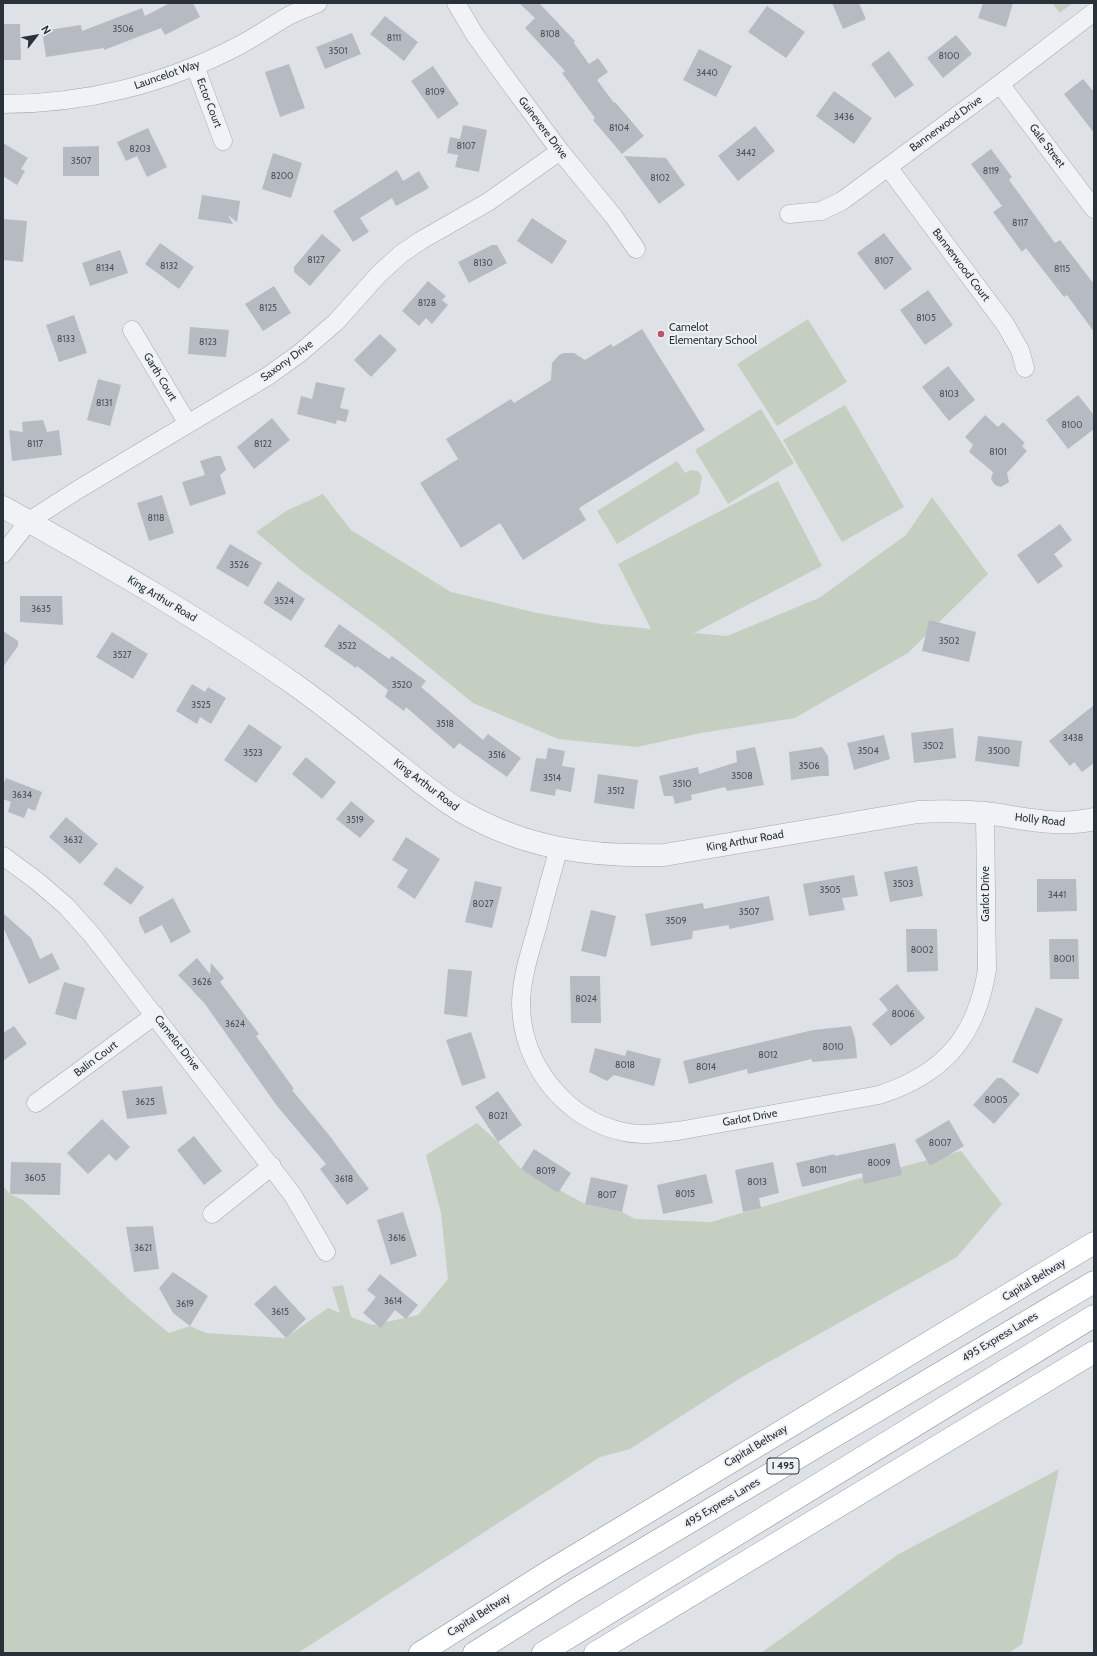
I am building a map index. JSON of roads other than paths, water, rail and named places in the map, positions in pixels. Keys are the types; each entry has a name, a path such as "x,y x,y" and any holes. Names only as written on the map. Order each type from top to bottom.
{"highway":[{"path":"983,1310 1094,1230"},
{"name":"Capital Beltway","path":"420,1653 548,1572 1094,1243"},
{"name":"495 Express Lanes","path":"474,1653 586,1583 1094,1282"},
{"path":"543,1653 1094,1316"},
{"path":"595,1653 1094,1352"}],"street":[{"name":"Launcelot Way","path":"3,104 70,100 100,95 164,77 195,66 238,46 291,15 318,3"},
{"name":"Guinevere Drive","path":"456,3 475,35 502,74 560,151 614,217 636,249"},
{"name":"Bannerwood Drive","path":"789,214 820,211 842,201 1094,12"},
{"name":"Ector Court","path":"195,66 224,141"},
{"name":"Gale Street","path":"1000,84 1094,209"},
{"name":"Saxony Drive","path":"3,554 29,521 79,489 268,376 300,353 336,322 378,274 401,254 420,241 488,202 560,151"},
{"name":"Bannerwood Court","path":"888,167 1005,324 1020,350 1025,368"},
{"name":"Garth Court","path":"132,330 188,424"},
{"name":"King Arthur Road","path":"3,507 206,625 352,727 432,792 461,812 492,827 521,838 559,848 591,854 630,856 664,855 918,812 951,811 986,813"},
{"name":"Garlot Drive","path":"559,848 530,954 523,988 521,1006 524,1030 531,1053 554,1091 571,1108 606,1128 625,1133 647,1134 678,1131 879,1095 901,1088 921,1078 939,1065 953,1051 966,1033 976,1013 983,992 987,970 986,813"},
{"name":"Holly Road","path":"986,813 1049,822 1069,823 1094,819"},
{"name":"Camelot Drive","path":"3,856 37,881 66,906 92,935 272,1166 292,1194 326,1252"},
{"name":"Balin Court","path":"36,1103 155,1015"},
{"path":"212,1214 272,1166"}],"place":[{"name":"Camelot Elementary School","path":"661,334"}]}
